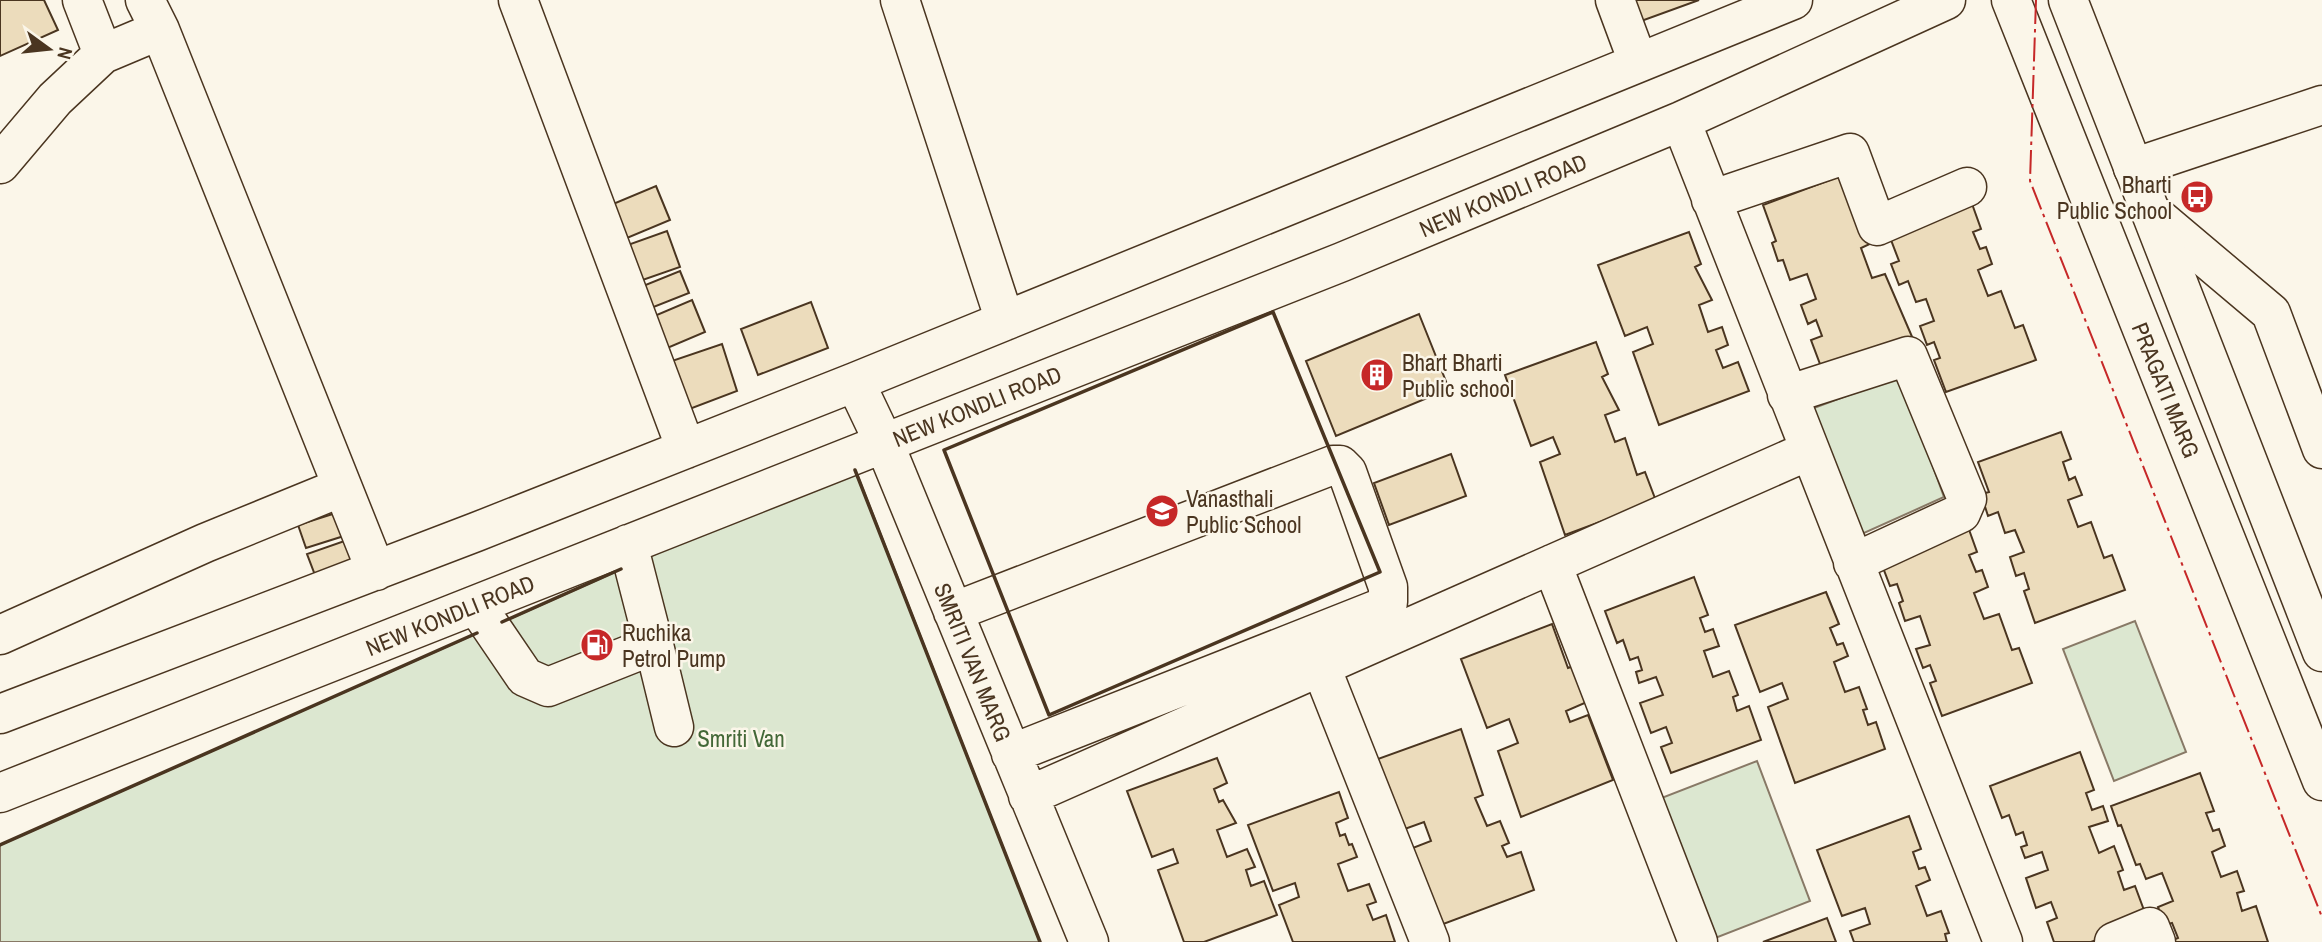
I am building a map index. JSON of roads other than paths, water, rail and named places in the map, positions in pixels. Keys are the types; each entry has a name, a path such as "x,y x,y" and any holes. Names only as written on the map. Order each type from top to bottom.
{"street":[{"path":"82,0 103,54"},
{"path":"518,0 686,449"},
{"path":"901,0 1005,321"},
{"path":"1615,0 1638,62"},
{"path":"0,714 376,571 856,382 1793,0"},
{"name":"PRAGATI MARG","path":"2011,0 2322,780"},
{"path":"2068,0 2322,652"},
{"name":"NEW KONDLI ROAD","path":"0,793 1342,262 1681,121 1931,4"},
{"path":"0,164 55,99 103,54 153,15 376,571"},
{"path":"2133,168 2322,105"},
{"path":"1681,121 1808,451 2003,942"},
{"path":"1711,200 1850,153 1877,226 1967,187"},
{"path":"2150,211 2271,313 2322,449"},
{"path":"1787,395 1908,356 1967,499 1961,513 1853,563"},
{"name":"SMRITI VAN MARG","path":"856,382 884,443 1089,942"},
{"path":"1028,796 1808,451"},
{"path":"953,612 1333,465 1340,465 1347,472 1388,587 1388,602 1378,610 1011,754"},
{"path":"0,635 205,543 342,487"},
{"path":"628,544 674,727"},
{"path":"1552,564 1698,942"},
{"path":"476,605 524,677 548,687 654,645"},
{"path":"1321,667 1430,942"},
{"path":"2114,942 2150,927 2156,942"}],"place":[{"name":"Bharti Public School","path":"2197,197"},
{"name":"Bhart Bharti Public school","path":"1377,375"},
{"name":"Vanasthali Public School","path":"1162,511"},
{"name":"Ruchika Petrol Pump","path":"597,645"}],"park label":[{"name":"Smriti Van","path":"741,738"}]}
